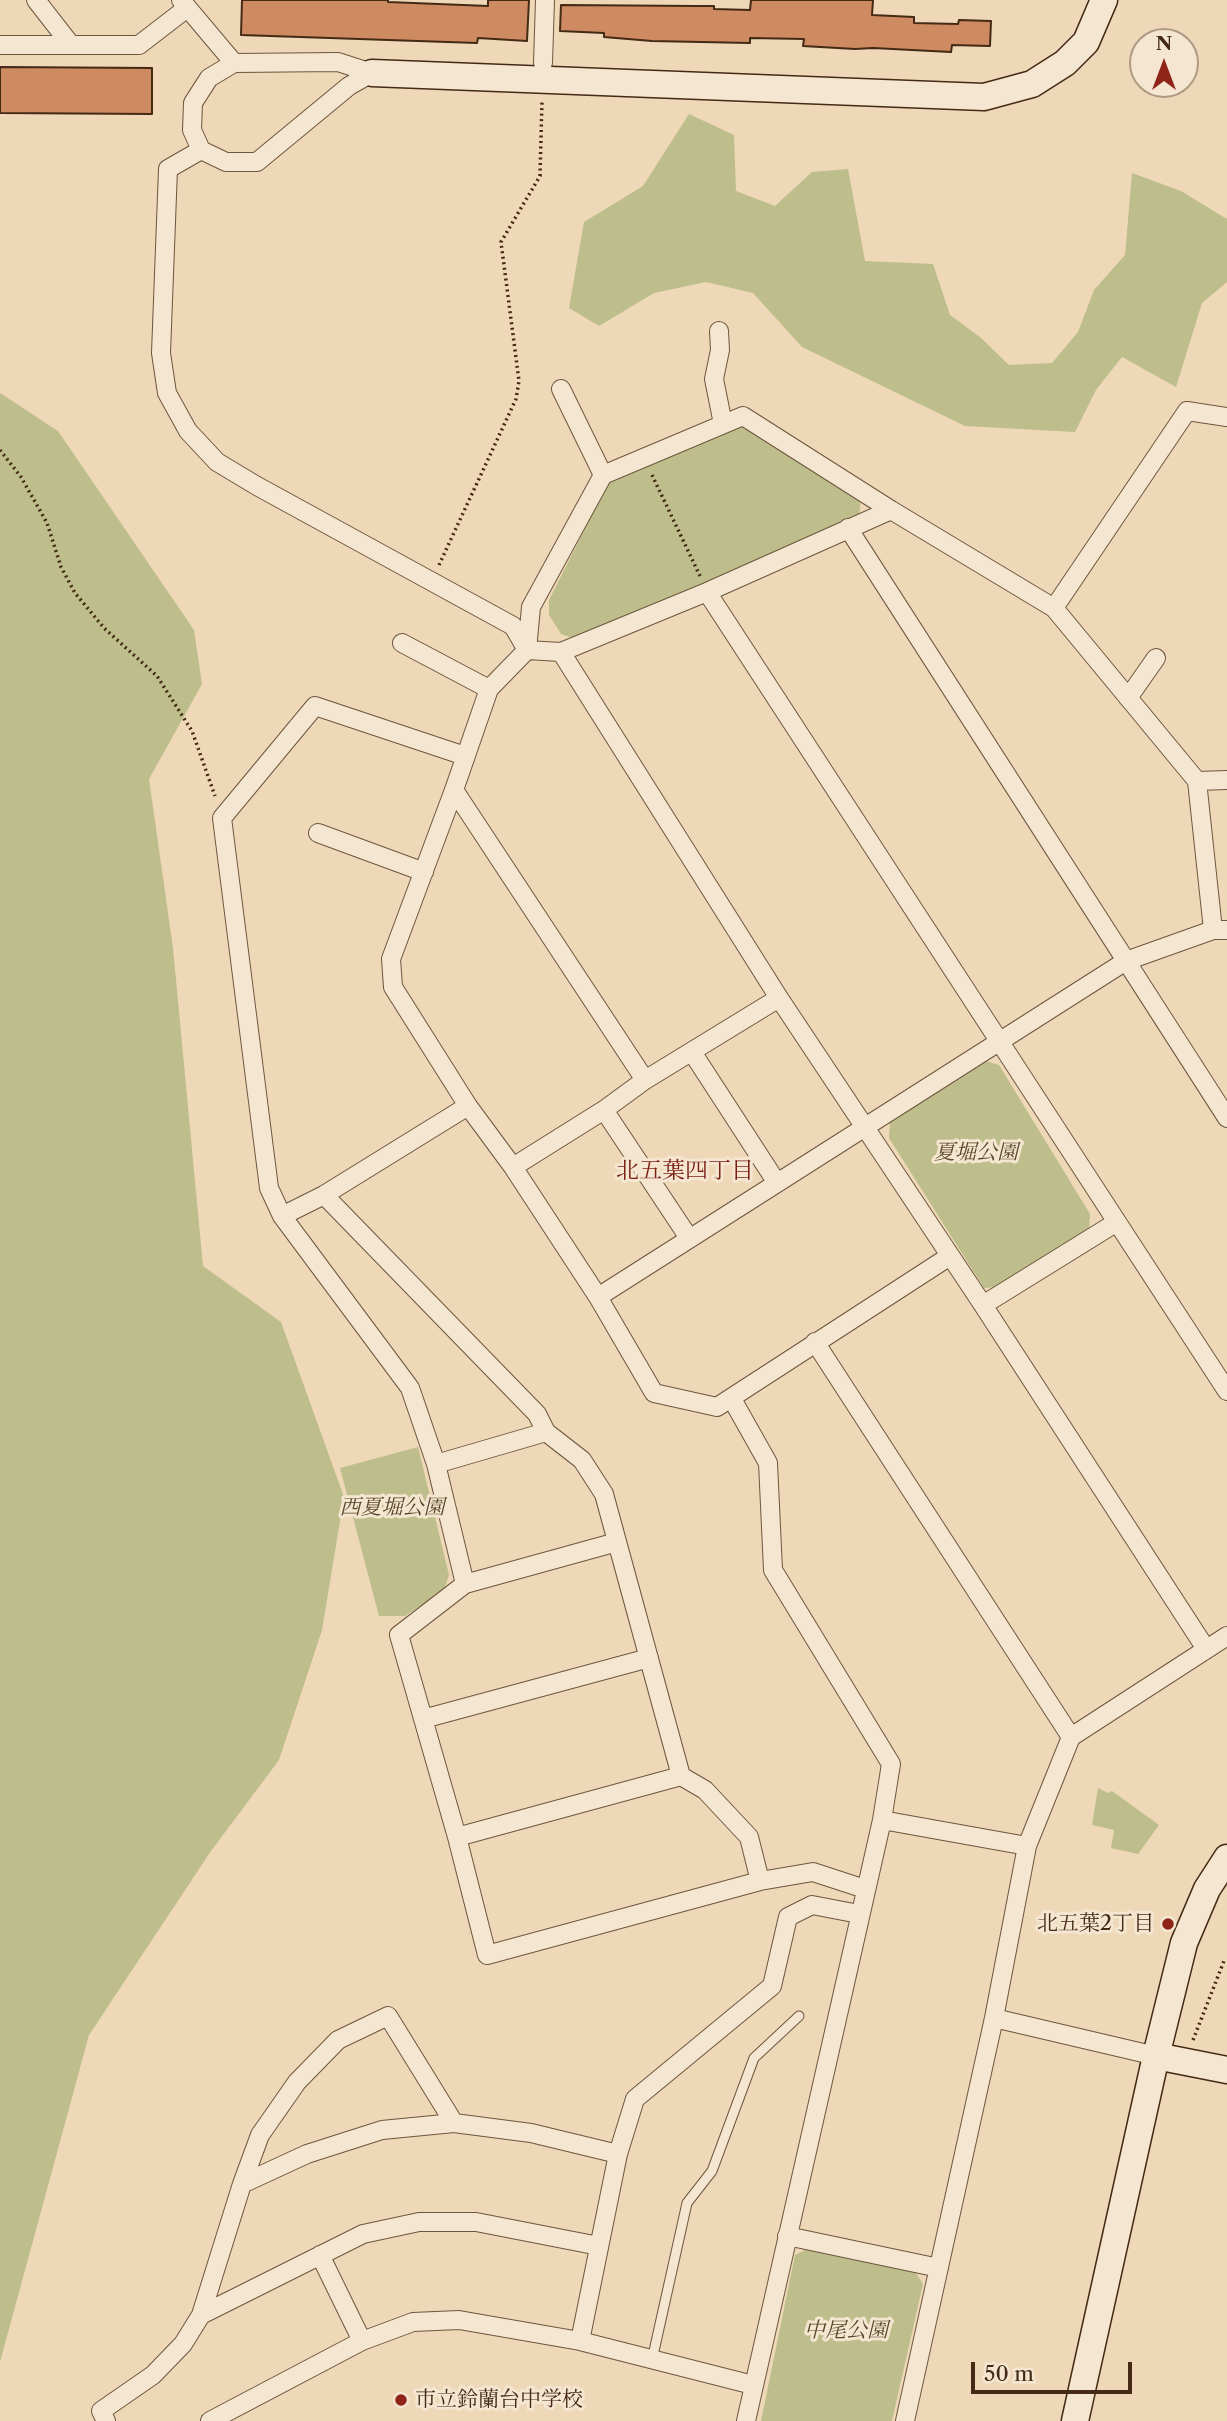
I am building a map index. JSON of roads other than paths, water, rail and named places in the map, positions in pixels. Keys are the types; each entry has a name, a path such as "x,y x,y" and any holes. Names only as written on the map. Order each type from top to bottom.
{"street":[{"path":"36,0 71,45"},
{"path":"543,63 545,0"},
{"path":"372,74 349,86 257,162 226,163 201,150 192,130 193,103 209,78 234,63 338,62 372,74 985,97 1031,85 1065,64 1086,42 1104,0"},
{"path":"0,45 139,45 184,4 234,63"},
{"path":"201,150 168,169 161,354 167,393 188,431 217,462 513,626 527,650"},
{"path":"719,331 720,350 714,379 723,424"},
{"path":"561,389 603,475"},
{"path":"1054,608 1187,411 1227,417"},
{"path":"598,1297 1126,961 1220,930 1197,781 1054,608 891,510 743,416 603,475 531,607 527,650 489,689 391,959 393,986 468,1106 513,1167 598,1297 654,1393 717,1407 950,1256"},
{"path":"527,650 561,652 707,592 891,510"},
{"path":"848,528 1227,1118"},
{"path":"707,592 1227,1391"},
{"path":"402,643 489,689"},
{"path":"561,652 779,998 866,1126 1206,1649"},
{"path":"1128,698 1156,658"},
{"path":"465,756 315,706 222,818 270,1188 282,1216 410,1388 436,1464 465,1584"},
{"path":"1197,781 1227,780"},
{"path":"454,790 645,1080"},
{"path":"318,833 424,872"},
{"path":"513,1167 604,1110 645,1080 779,998"},
{"path":"692,1052 777,1182"},
{"path":"282,1216 324,1195 468,1106"},
{"path":"604,1110 690,1238"},
{"path":"324,1195 537,1414 546,1432 582,1460 604,1494 681,1776 705,1790 749,1837 760,1881"},
{"path":"983,1305 1117,1222"},
{"path":"815,1342 1071,1737"},
{"path":"732,1399 768,1463 773,1570 891,1764 882,1819 746,2421"},
{"path":"436,1464 546,1432"},
{"path":"617,1542 465,1584 400,1635 457,1837 486,1955 760,1881 813,1872 865,1889"},
{"path":"905,2421 995,2018 1027,1846 1071,1737 1227,1636"},
{"path":"423,1719 649,1658"},
{"path":"457,1837 681,1776"},
{"path":"882,1819 1027,1846"},
{"path":"1075,2421 1156,2056 1184,1943 1206,1889 1227,1858"},
{"path":"580,2341 618,2154 635,2099 772,1986 788,1917 812,1905 859,1914"},
{"path":"106,2421 101,2411 153,2375 183,2344 201,2315 260,2135 297,2082 338,2040 388,2016 454,2123"},
{"path":"995,2018 1227,2070"},
{"path":"242,2184 307,2154 382,2130 454,2123 531,2133 618,2154"},
{"path":"201,2315 363,2234 419,2222 476,2222 599,2246"},
{"path":"786,2236 939,2268"},
{"path":"320,2255 362,2341"},
{"path":"210,2421 362,2341 413,2322 459,2320 580,2341 753,2385"}],"lane":[{"path":"652,2360 687,2203 712,2171 754,2057 799,2016"}],"place":[{"name":"北五葉2丁目","path":"1168,1924"},
{"name":"市立鈴蘭台中学校","path":"401,2400"}],"district":[{"name":"北五葉四丁目","path":"685,1171"}],"park label":[{"name":"夏堀公園","path":"976,1153"},
{"name":"西夏堀公園","path":"392,1508"},
{"name":"中尾公園","path":"846,2331"}]}
